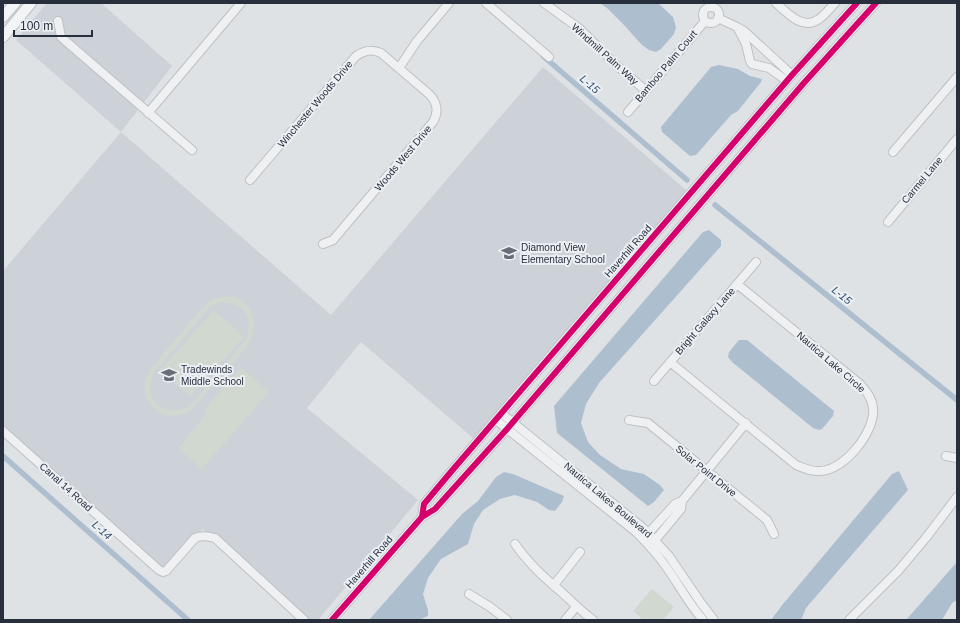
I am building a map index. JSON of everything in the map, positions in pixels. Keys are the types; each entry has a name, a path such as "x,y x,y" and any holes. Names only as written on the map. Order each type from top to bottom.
{"main road":[{"path":"3,17 15,3"},
{"path":"3,36 31,3"}],"street":[{"path":"148,112 241,3"},
{"path":"399,68 417,41 449,3"},
{"path":"486,3 549,57"},
{"name":"Windmill Palm Way","path":"544,3 580,29 615,64 646,90"},
{"path":"776,3 797,21 809,23 820,18 835,3"},
{"name":"Haverhill Road","path":"422,517 424,504 498,416 789,78 857,3"},
{"name":"Haverhill Road","path":"332,620 422,517 435,509 510,425 808,79 876,3"},
{"path":"703,6 711,7 717,10 719,15 718,18 712,24 705,21 702,15 703,6"},
{"path":"718,18 744,31 789,78"},
{"path":"58,21 61,37 192,150"},
{"name":"Bamboo Palm Court","path":"628,112 705,21"},
{"path":"737,27 746,44 752,64 769,68 789,78"},
{"name":"Winchester Woods Drive","path":"250,180 356,56 367,51 378,52 399,68"},
{"name":"Woods West Drive","path":"323,244 333,240 435,119 437,107 432,97 399,68"},
{"path":"893,152 957,78"},
{"name":"Carmel Lane","path":"888,222 957,139"},
{"path":"695,188 706,197"},
{"name":"Bright Galaxy Lane","path":"654,381 756,262"},
{"name":"Nautica Lake Circle","path":"670,362 796,465 808,470 821,471 833,468 844,462 867,434 872,421 873,407 868,394 860,384 737,284"},
{"name":"Nautica Lakes Boulevard","path":"498,416 627,513 646,536 674,562 700,603 714,620"},
{"name":"Solar Point Drive","path":"629,420 648,423 767,520 774,534"},
{"path":"646,536 675,504 682,501 746,424"},
{"name":"Canal 14 Road","path":"3,431 159,570 163,572 166,571 195,538 202,536 215,538 304,620"},
{"path":"946,456 957,458"},
{"path":"849,620 898,571 925,539 957,496"},
{"path":"653,543 681,509 682,501"},
{"name":"Nautica Lakes Boulevard","path":"653,543 688,600 703,620"},
{"path":"515,544 539,574 554,585 576,607 593,620"},
{"path":"554,585 580,552"},
{"path":"469,594 507,620"},
{"path":"565,620 576,607"}],"shaded area":[{"path":"47,3 101,3 172,66 121,132 16,40"},
{"name":"Tradewinds Middle School","path":"543,67 687,191 474,439 361,342 307,408 418,500 318,620 308,620 203,529 164,570 3,428 3,271 121,132 331,315"},
{"path":"222,297 235,297 241,300 252,313 254,331 251,340 246,348 192,409 177,416 160,413 151,406 146,395 145,382 149,371 201,309 210,301","holes":["221,302 229,303 240,308 247,317 249,323 247,338 190,406 172,410 165,409 158,405 151,392 153,374 211,306"]},
{"path":"214,310 244,337 190,397 160,370"},
{"path":"241,367 269,392 202,469 178,448 207,413 204,410"},
{"path":"652,589 674,607 663,620 643,620 633,611"}],"water":[{"path":"600,3 658,3 673,17 676,27 674,34 661,49 656,52 649,50 642,45 607,8"},
{"path":"719,65 738,69 750,76 762,79 738,111 731,115 696,155 690,156 662,132 661,127 711,67"},
{"path":"709,230 721,240 721,246 599,383 586,404 581,423 588,442 600,455 621,469 644,474 660,485 664,490 654,502 648,506 557,433 554,406 703,232"},
{"path":"739,340 747,340 834,411 833,416 822,429 819,430 813,428 732,362 728,357 729,352"},
{"path":"899,471 908,490 806,608 801,620 771,620 892,474"},
{"path":"504,472 513,474 564,496 562,502 555,511 549,510 537,502 515,495 500,499 483,510 474,524 468,544 441,559 428,578 423,594 428,610 428,616 419,620 369,620 462,514 478,501 496,477"},
{"path":"957,562 957,600 952,603 942,620 906,620"}],"waterway":[{"name":"L-15","path":"543,56 687,180"},
{"name":"L-15","path":"715,205 957,400"},
{"name":"L-14","path":"3,456 188,620"}],"cycle path":[{"path":"422,517 424,504 450,473 792,75 857,3"},
{"path":"332,620 422,517 435,509 507,429 803,84 876,3"}],"place":[{"name":"Diamond View Elementary School","path":"509,253"},
{"name":"Tradewinds Middle School","path":"169,375"}]}
